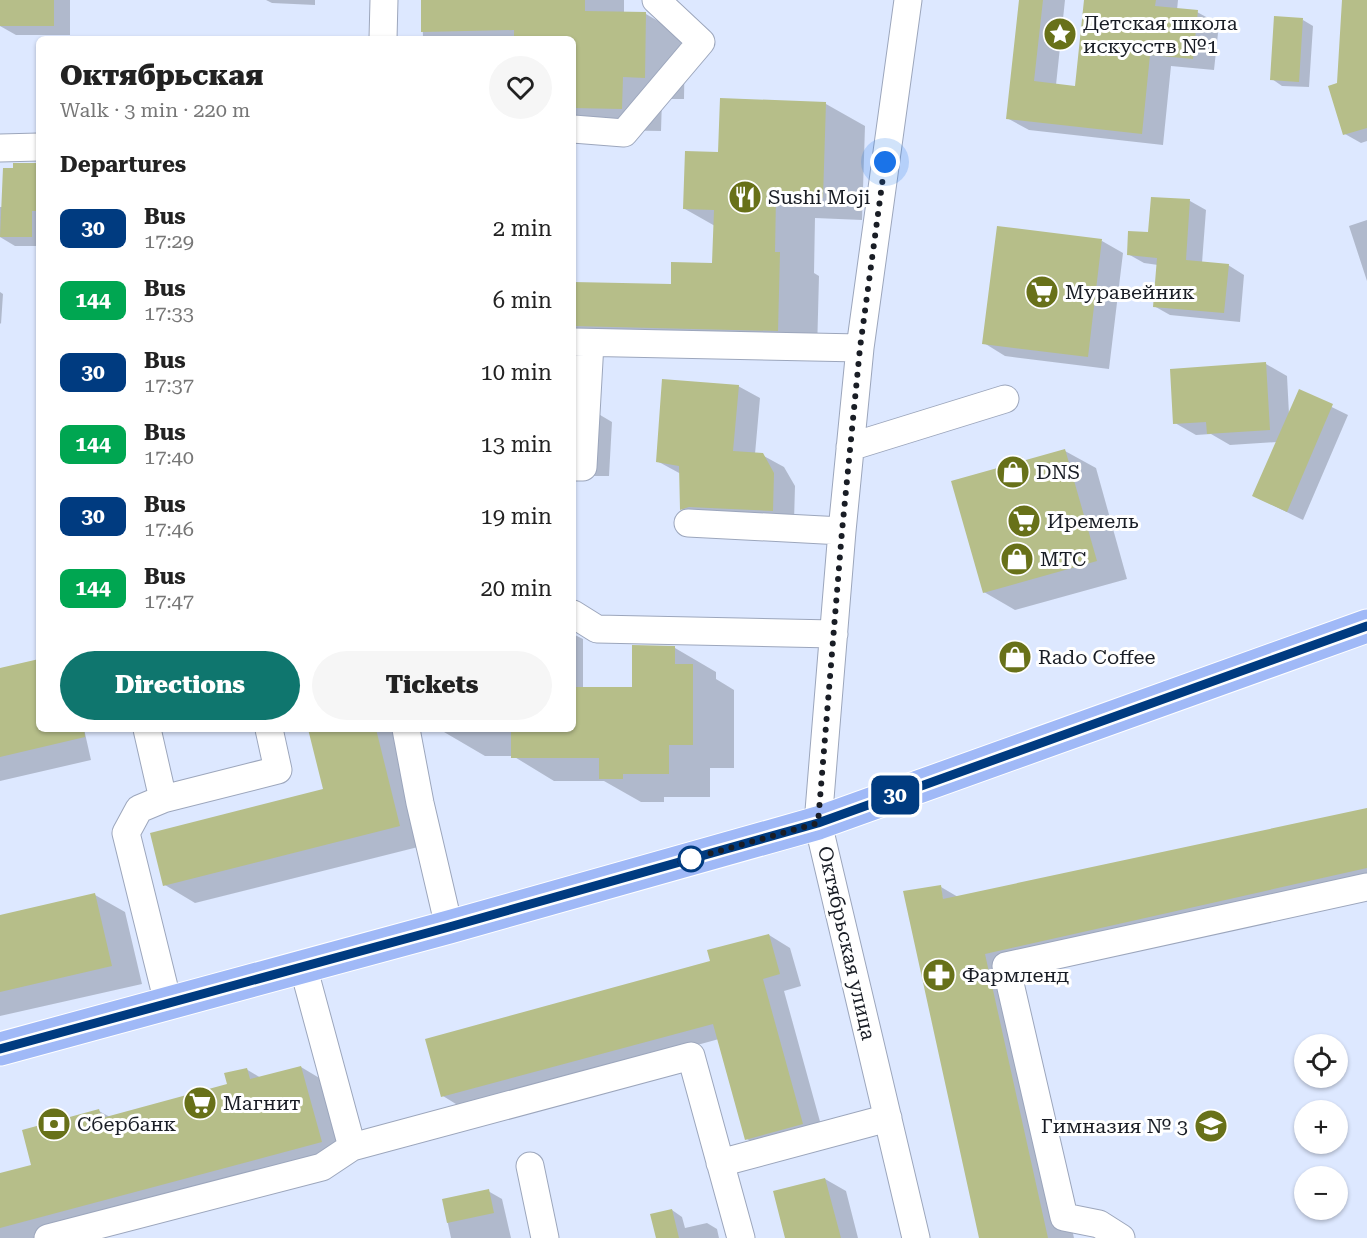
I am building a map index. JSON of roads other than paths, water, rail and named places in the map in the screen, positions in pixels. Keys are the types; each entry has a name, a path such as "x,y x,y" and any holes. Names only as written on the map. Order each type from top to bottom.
{"main road":[{"path":"0,1049 449,927 818,823 1367,626"}],"street":[{"path":"383,36 384,0"},
{"path":"576,129 624,133 701,42 656,0"},
{"name":"Октябрьская улица","path":"908,0 860,348 842,531 818,823 916,1238"},
{"path":"0,148 36,147"},
{"path":"576,467 583,467 581,342 860,348"},
{"path":"850,447 1005,399"},
{"path":"688,524 842,531"},
{"path":"576,616 597,629 834,634"},
{"path":"148,732 163,799"},
{"path":"168,1003 126,833 139,809 163,799 278,770 270,732"},
{"path":"407,732 420,803 449,927"},
{"path":"1121,1238 1100,1224 1064,1217 1006,966 1367,887"},
{"path":"303,966 352,1147"},
{"path":"48,1238 322,1167 352,1147 691,1056 741,1238"},
{"path":"720,1163 888,1118"},
{"path":"530,1166 545,1238"}],"place":[{"name":"Детская школа искусств №1","path":"1060,34"},
{"name":"Sushi Moji","path":"745,197"},
{"name":"Муравейник","path":"1042,292"},
{"name":"DNS","path":"1013,472"},
{"name":"Иремель","path":"1024,521"},
{"name":"МТС","path":"1017,559"},
{"name":"Rado Coffee","path":"1015,657"},
{"name":"Фармленд","path":"939,975"},
{"name":"Магнит","path":"200,1103"},
{"name":"Сбербанк","path":"54,1124"},
{"name":"Гимназия № 3","path":"1211,1126"}]}
